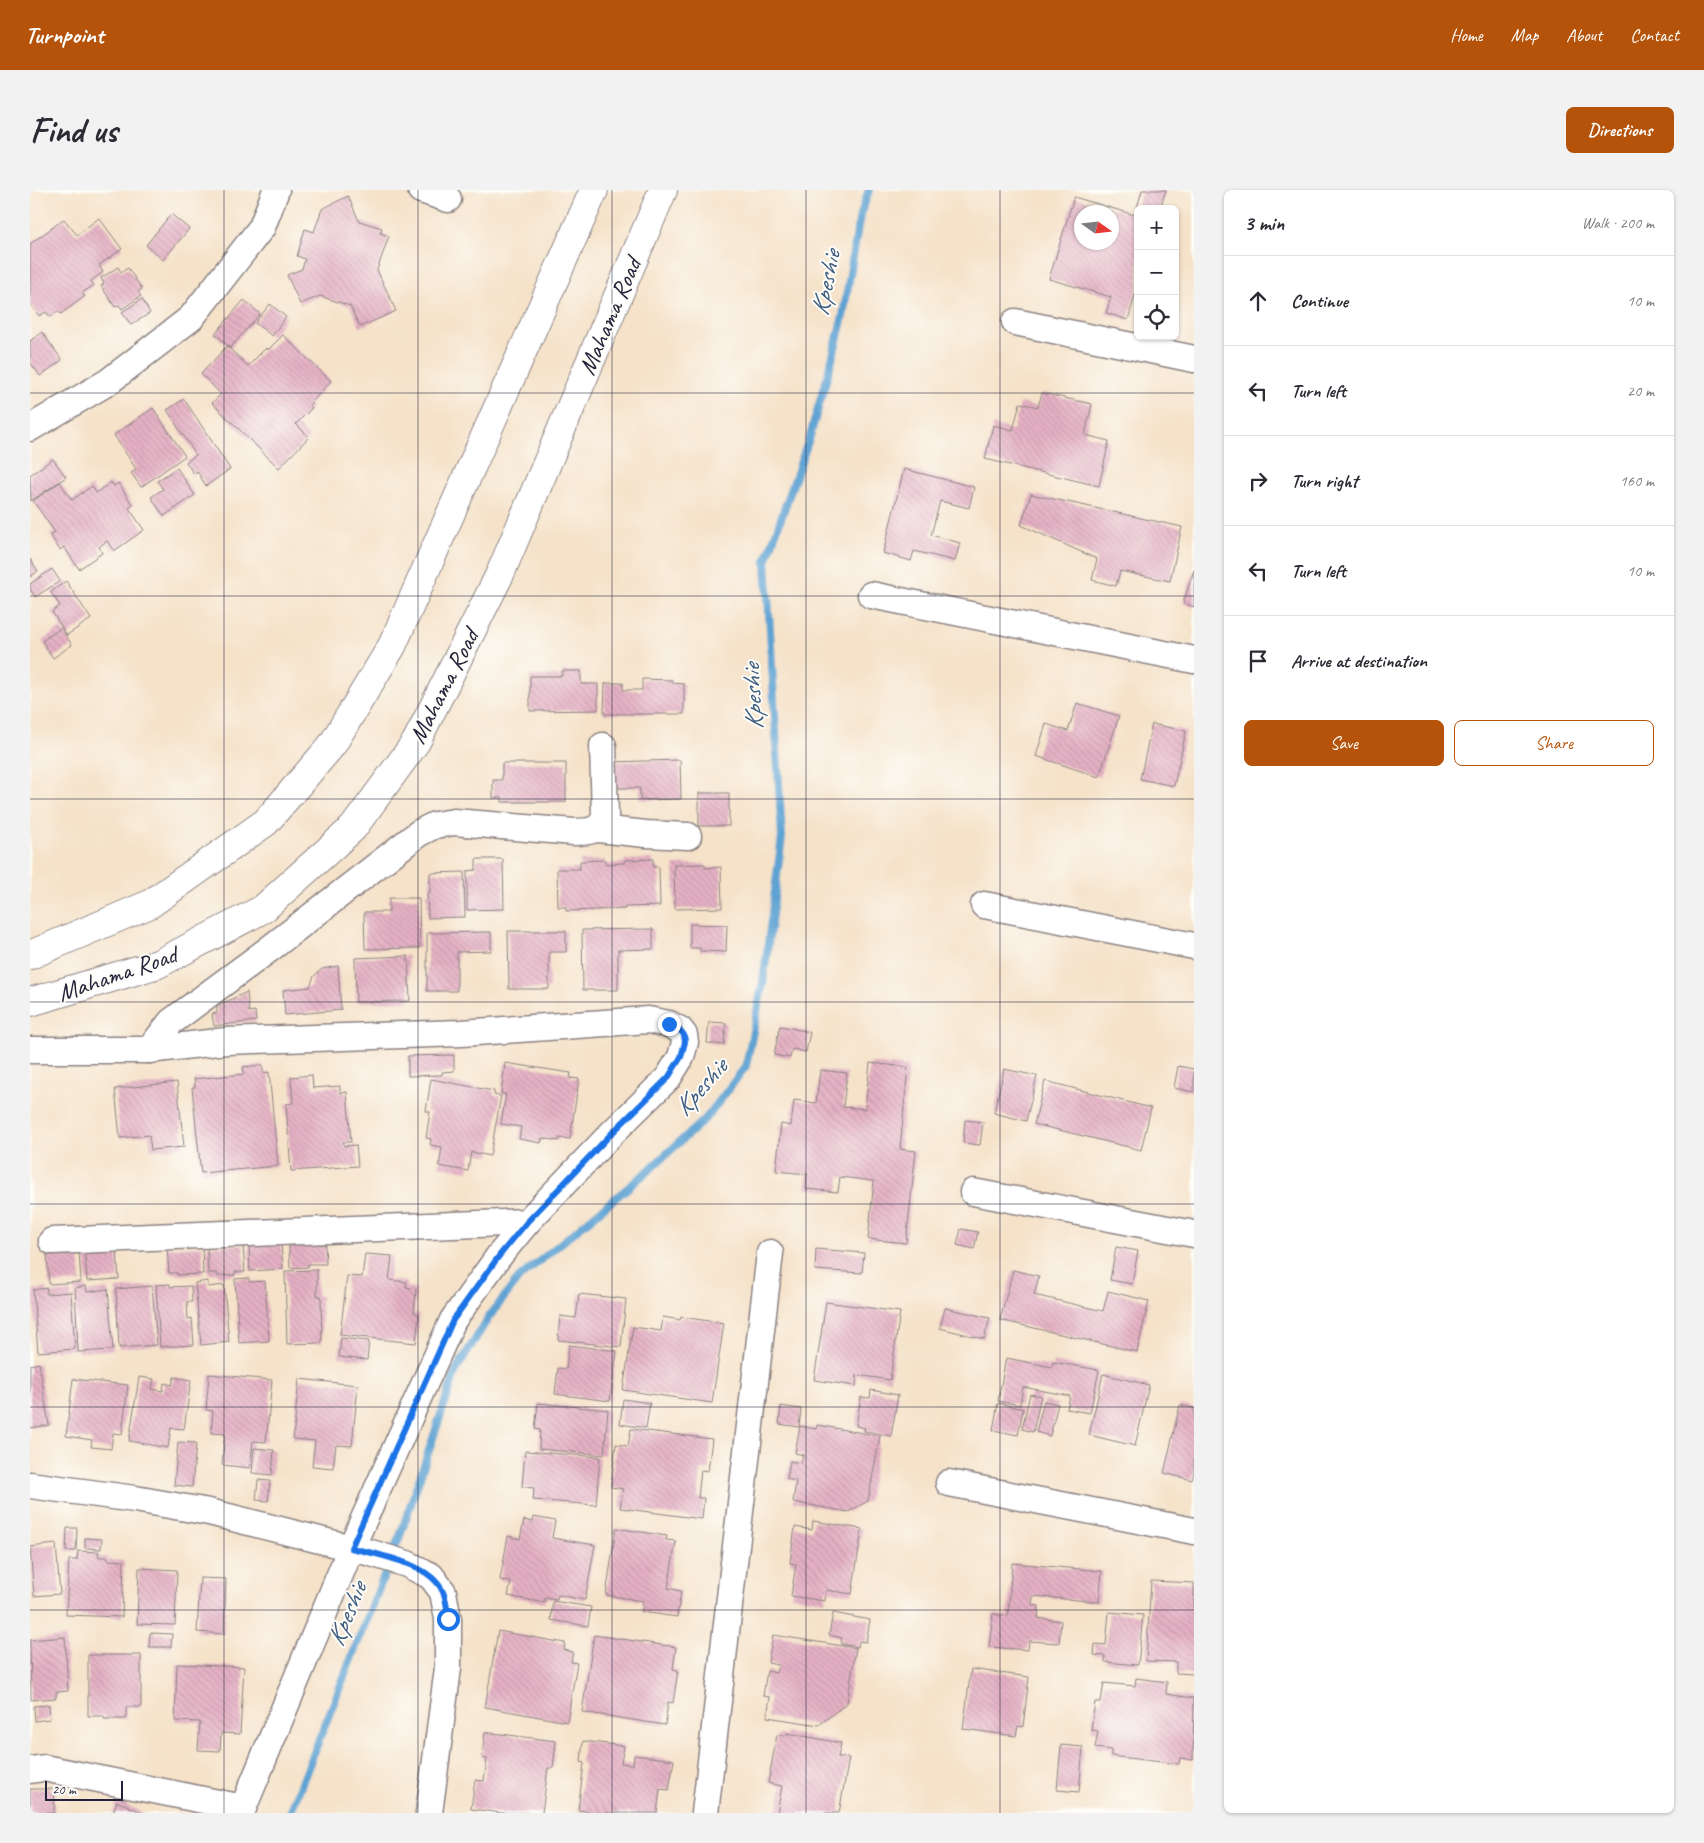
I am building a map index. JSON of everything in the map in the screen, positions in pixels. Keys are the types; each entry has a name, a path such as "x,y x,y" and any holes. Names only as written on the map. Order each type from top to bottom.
{"street":[{"path":"30,428 108,382 191,318 262,227 276,190"},
{"path":"421,190 448,200"},
{"name":"Mahama Road","path":"30,955 150,904 266,822 332,745 392,646 594,190"},
{"name":"Mahama Road","path":"30,1002 158,964 263,909 353,828 416,742 500,574 663,190"},
{"path":"1016,322 1194,359"},
{"path":"871,594 1194,660"},
{"path":"149,1050 171,1022 272,947 419,833 435,825 454,822 574,832 588,832 598,828 603,823 605,816 602,746"},
{"path":"598,828 646,834 688,836"},
{"path":"984,905 1194,946"},
{"path":"30,1050 149,1050 226,1042 461,1034 648,1020 669,1024 680,1030 684,1035 685,1042 681,1057 668,1078 612,1133 527,1222 499,1256 453,1320 361,1550 242,1811 44,1768 30,1770"},
{"path":"973,1192 1194,1234"},
{"path":"52,1241 527,1222"},
{"path":"704,1813 770,1253"},
{"path":"949,1483 1194,1531"},
{"path":"30,1484 210,1512 361,1550 408,1564 430,1576 443,1592 448,1619 448,1668 429,1813"}],"building":[{"path":"1142,190 1166,190 1161,205 1138,205"},
{"path":"348,196 359,221 382,228 380,233 389,236 377,270 396,311 360,327 350,306 320,296 300,304 287,275 302,269 305,259 297,256 305,229 314,232 322,209"},
{"path":"1074,197 1101,205 1074,205 1074,250 1119,250 1119,210 1134,215 1134,299 1128,320 1106,313 1111,297 1049,279"},
{"path":"171,214 189,229 163,260 146,245"},
{"path":"99,218 122,249 99,265 103,272 91,281 94,285 82,293 85,296 61,314 58,311 50,317 46,312 39,316 30,304 30,244 64,219 77,235"},
{"path":"118,267 121,272 128,268 142,289 138,292 141,296 122,309 119,305 115,307 101,286 104,284 101,278"},
{"path":"142,299 150,313 131,325 122,312"},
{"path":"244,300 260,314 230,348 215,334"},
{"path":"270,304 286,317 272,336 255,323"},
{"path":"42,332 62,360 40,376 30,362 30,341"},
{"path":"283,335 331,381 309,405 312,408 296,424 309,437 279,468 212,403 221,394 201,374 227,346 248,366 266,348 268,350"},
{"path":"1042,393 1092,404 1085,435 1109,441 1099,486 985,459 993,425 1013,430 1020,403 1038,407"},
{"path":"184,399 230,469 206,486 197,471 194,474 186,462 196,455 167,410"},
{"path":"153,408 185,456 141,487 131,473 136,469 114,435"},
{"path":"53,459 66,477 31,501 30,475"},
{"path":"177,468 195,495 164,516 151,497 163,489 157,481"},
{"path":"904,469 974,487 969,508 940,501 931,535 960,543 955,561 914,551 911,561 883,553"},
{"path":"60,482 72,500 92,486 96,493 111,482 114,486 118,483 133,505 129,508 144,530 114,551 107,541 99,547 102,553 79,569 64,547 60,550 50,535 55,532 33,501"},
{"path":"1031,494 1182,527 1170,581 1120,571 1116,586 1092,580 1097,559 1021,525"},
{"path":"30,559 38,571 30,577"},
{"path":"52,569 60,581 35,597 30,589 30,584"},
{"path":"1194,570 1194,607 1183,603"},
{"path":"66,581 91,619 67,635 52,612 60,606 51,592"},
{"path":"61,628 72,645 53,658 42,641"},
{"path":"562,671 581,671 581,684 598,684 598,710 530,711 530,676 562,676"},
{"path":"642,679 672,680 672,683 684,684 684,714 604,714 605,683 623,683 623,690 642,690"},
{"path":"1077,703 1119,716 1099,777 1036,756 1046,724 1068,731"},
{"path":"1152,724 1186,731 1174,786 1140,779"},
{"path":"680,760 681,799 640,800 640,788 609,788 609,762"},
{"path":"502,763 566,763 566,802 502,802 502,797 493,798 493,780 502,780"},
{"path":"699,793 729,793 729,826 699,826"},
{"path":"476,859 503,859 504,909 467,910 467,871 476,870"},
{"path":"653,859 653,867 659,867 660,906 566,911 566,907 558,907 557,869 580,869 580,861 605,860 605,864 624,863 625,860"},
{"path":"705,864 705,868 721,867 722,908 675,909 674,865"},
{"path":"464,872 465,917 428,918 427,893 430,893 430,873"},
{"path":"389,898 419,898 420,948 365,949 364,912 389,912"},
{"path":"690,924 727,925 726,952 700,951 700,948 690,948"},
{"path":"653,929 653,949 618,950 618,990 583,990 582,930"},
{"path":"508,931 566,931 566,952 549,952 549,989 509,989"},
{"path":"491,932 491,951 457,952 457,991 427,991 427,933"},
{"path":"408,956 410,1001 356,1002 355,958"},
{"path":"338,966 341,1010 285,1015 283,990 310,987 314,976 322,969"},
{"path":"247,992 249,1012 255,1011 256,1021 214,1026 212,1014 217,1013 217,1006"},
{"path":"709,1022 726,1023 724,1045 707,1043"},
{"path":"780,1026 810,1032 806,1052 792,1049 790,1058 774,1055"},
{"path":"454,1055 454,1071 442,1072 442,1075 408,1076 408,1056"},
{"path":"505,1063 571,1073 570,1078 579,1079 570,1139 559,1138 559,1141 542,1138 541,1143 519,1139 521,1127 501,1124 506,1094 501,1094"},
{"path":"870,1063 908,1067 900,1149 916,1151 906,1243 868,1239 874,1181 840,1177 838,1192 806,1189 807,1174 776,1171 781,1124 791,1126 794,1100 816,1103 820,1070 847,1073 843,1107 865,1109"},
{"path":"263,1065 263,1073 269,1072 278,1166 201,1173 192,1088 195,1087 194,1079 244,1074 243,1067"},
{"path":"1178,1066 1194,1069 1194,1092 1174,1088"},
{"path":"1004,1069 1037,1076 1026,1121 994,1113"},
{"path":"312,1075 313,1088 340,1086 340,1093 347,1092 351,1142 343,1142 344,1146 356,1145 358,1166 291,1171 286,1104 293,1103 291,1077"},
{"path":"431,1079 494,1091 494,1095 501,1096 490,1156 471,1152 468,1171 439,1166 442,1147 430,1145 431,1139 426,1138 430,1112 426,1111"},
{"path":"1045,1081 1151,1108 1141,1150 1034,1124"},
{"path":"177,1082 184,1147 151,1150 149,1135 120,1138 115,1089"},
{"path":"965,1120 983,1122 980,1145 963,1143"},
{"path":"961,1229 978,1232 974,1249 957,1245"},
{"path":"281,1243 283,1269 250,1271 249,1245"},
{"path":"325,1244 326,1264 308,1264 308,1267 290,1268 289,1245"},
{"path":"243,1245 245,1272 235,1272 235,1275 218,1276 217,1273 208,1273 207,1246"},
{"path":"202,1246 203,1274 177,1275 177,1273 169,1273 167,1248"},
{"path":"1116,1247 1138,1251 1132,1284 1110,1280"},
{"path":"816,1249 864,1253 862,1273 815,1270"},
{"path":"117,1251 119,1279 87,1281 85,1254"},
{"path":"79,1252 81,1282 49,1284 47,1255"},
{"path":"365,1254 392,1256 389,1280 407,1282 406,1287 416,1289 414,1313 419,1314 416,1343 340,1335 347,1276 362,1277"},
{"path":"317,1270 317,1296 321,1296 322,1343 287,1344 285,1271"},
{"path":"1013,1270 1039,1276 1034,1295 1103,1311 1108,1291 1149,1301 1137,1352 1000,1320"},
{"path":"249,1278 249,1282 265,1281 269,1341 239,1343 235,1279"},
{"path":"208,1281 208,1287 224,1285 229,1342 201,1345 195,1283"},
{"path":"170,1284 170,1287 191,1286 192,1302 187,1302 188,1319 192,1318 194,1345 160,1347 156,1285"},
{"path":"86,1286 87,1292 108,1289 113,1350 78,1352 75,1288"},
{"path":"152,1286 157,1345 119,1348 116,1289"},
{"path":"47,1288 47,1294 71,1292 75,1349 38,1352 33,1290"},
{"path":"579,1294 626,1299 621,1347 558,1340 560,1316 576,1318"},
{"path":"826,1302 900,1312 890,1380 857,1375 856,1386 814,1380"},
{"path":"945,1308 990,1318 984,1339 940,1328"},
{"path":"663,1317 680,1320 681,1317 724,1323 712,1403 623,1390 633,1327 661,1331"},
{"path":"341,1338 369,1341 367,1360 339,1357"},
{"path":"569,1345 617,1351 610,1401 555,1394 558,1368 566,1369"},
{"path":"1006,1358 1052,1367 1053,1362 1099,1370 1090,1413 1067,1409 1070,1396 1023,1387 1020,1405 998,1401"},
{"path":"39,1363 49,1425 30,1428 30,1365"},
{"path":"209,1374 272,1380 266,1442 253,1441 250,1468 222,1465 225,1434 211,1433 213,1411 206,1410"},
{"path":"1103,1374 1149,1385 1135,1446 1089,1435"},
{"path":"139,1377 154,1379 152,1389 163,1391 164,1383 172,1385 174,1377 191,1380 184,1429 171,1428 168,1448 129,1441"},
{"path":"73,1379 128,1385 122,1434 113,1433 111,1449 91,1447 92,1440 66,1436"},
{"path":"299,1379 358,1385 352,1446 336,1445 333,1468 312,1466 315,1441 293,1439"},
{"path":"871,1390 898,1395 891,1436 864,1431 865,1428 856,1426 861,1397 870,1398"},
{"path":"1030,1394 1041,1396 1033,1432 1022,1429"},
{"path":"623,1399 650,1403 646,1428 620,1424"},
{"path":"1044,1401 1058,1404 1050,1436 1036,1432"},
{"path":"538,1403 608,1410 604,1455 539,1449 540,1430 535,1429"},
{"path":"998,1403 1023,1409 1018,1435 993,1430"},
{"path":"1180,1405 1194,1408 1194,1472 1192,1480 1164,1473"},
{"path":"781,1406 801,1409 799,1427 779,1424"},
{"path":"817,1425 880,1436 868,1501 848,1512 793,1502 796,1481 787,1479 790,1461 801,1463 803,1455 795,1453 800,1426 816,1429"},
{"path":"631,1429 712,1439 708,1471 701,1470 698,1498 704,1498 702,1519 620,1508 623,1489 611,1487 616,1444 628,1446"},
{"path":"178,1442 196,1443 192,1487 174,1485"},
{"path":"254,1448 274,1450 272,1475 252,1473"},
{"path":"525,1451 600,1457 596,1505 533,1500 534,1488 522,1487"},
{"path":"258,1480 270,1481 268,1501 256,1500"},
{"path":"534,1517 555,1521 552,1538 595,1545 585,1600 558,1595 557,1600 545,1598 545,1603 508,1596 511,1582 500,1580 508,1536 520,1539 524,1520 533,1522"},
{"path":"813,1521 862,1529 852,1594 826,1590 825,1601 791,1596 796,1564 790,1563 795,1527 812,1530"},
{"path":"67,1528 77,1528 76,1551 66,1551"},
{"path":"616,1528 667,1536 666,1540 676,1541 668,1588 681,1591 677,1617 642,1612 643,1601 606,1595"},
{"path":"85,1538 102,1539 101,1549 85,1548"},
{"path":"56,1544 60,1594 34,1596 30,1547"},
{"path":"78,1551 99,1552 98,1557 108,1557 108,1560 124,1561 122,1617 66,1615 69,1560 77,1560"},
{"path":"1012,1563 1102,1571 1099,1602 1033,1596 1032,1605 1039,1606 1038,1618 1061,1621 1059,1643 1029,1641 1028,1650 989,1647 993,1614 1008,1616"},
{"path":"139,1568 177,1570 175,1625 137,1624"},
{"path":"200,1578 226,1579 224,1634 197,1632"},
{"path":"1151,1581 1194,1583 1194,1674 1176,1673 1176,1662 1146,1661"},
{"path":"553,1601 591,1607 588,1626 551,1620"},
{"path":"1109,1612 1143,1615 1138,1665 1105,1662 1105,1656 1094,1655 1095,1644 1106,1645"},
{"path":"833,1613 870,1620 866,1642 859,1641 858,1647 841,1644 842,1638 829,1635"},
{"path":"498,1631 565,1643 564,1650 573,1652 571,1662 577,1663 567,1722 485,1707"},
{"path":"150,1633 172,1634 171,1647 149,1647"},
{"path":"594,1635 676,1647 673,1669 678,1670 673,1703 668,1702 665,1725 582,1712"},
{"path":"773,1635 856,1648 847,1703 819,1725 767,1717 770,1697 763,1696 767,1671 776,1673 778,1665 768,1663"},
{"path":"65,1637 68,1691 56,1692 56,1698 31,1700 30,1640"},
{"path":"88,1655 141,1655 141,1707 126,1707 126,1719 104,1719 104,1716 88,1716"},
{"path":"177,1664 244,1667 240,1734 221,1733 220,1751 198,1750 200,1722 175,1721"},
{"path":"971,1669 1029,1677 1023,1727 1018,1726 1016,1736 963,1729"},
{"path":"1136,1678 1167,1682 1166,1694 1194,1698 1193,1760 1180,1758 1179,1764 1111,1756 1111,1750 1095,1748 1098,1731 1091,1730 1095,1702 1101,1702 1104,1683 1135,1686"},
{"path":"49,1705 50,1719 35,1721 34,1706"},
{"path":"485,1732 556,1741 553,1768 548,1768 542,1813 502,1813 471,1809 475,1780 484,1781 487,1759 482,1758"},
{"path":"787,1733 841,1743 838,1757 849,1758 839,1813 777,1813 782,1786 768,1783 777,1735 786,1736"},
{"path":"583,1741 624,1746 621,1763 633,1765 634,1755 674,1760 669,1790 660,1789 657,1813 599,1813 578,1810 584,1763 581,1762"},
{"path":"1061,1745 1083,1747 1079,1792 1057,1790"},
{"path":"30,1789 55,1789 54,1813 30,1813"},
{"path":"117,1801 143,1813 113,1813"}],"waterway":[{"name":"Kpeshie","path":"290,1813 401,1533 456,1370 489,1317 519,1278 648,1171 708,1116 746,1066 763,982 782,837 766,561 810,436 833,356 843,316 859,220 869,190"}],"route":[{"path":"448,1619 443,1592 430,1576 408,1564 351,1548 453,1320 499,1256 527,1222 612,1133 668,1078 681,1057 685,1042 684,1035 680,1030 669,1024"}]}
